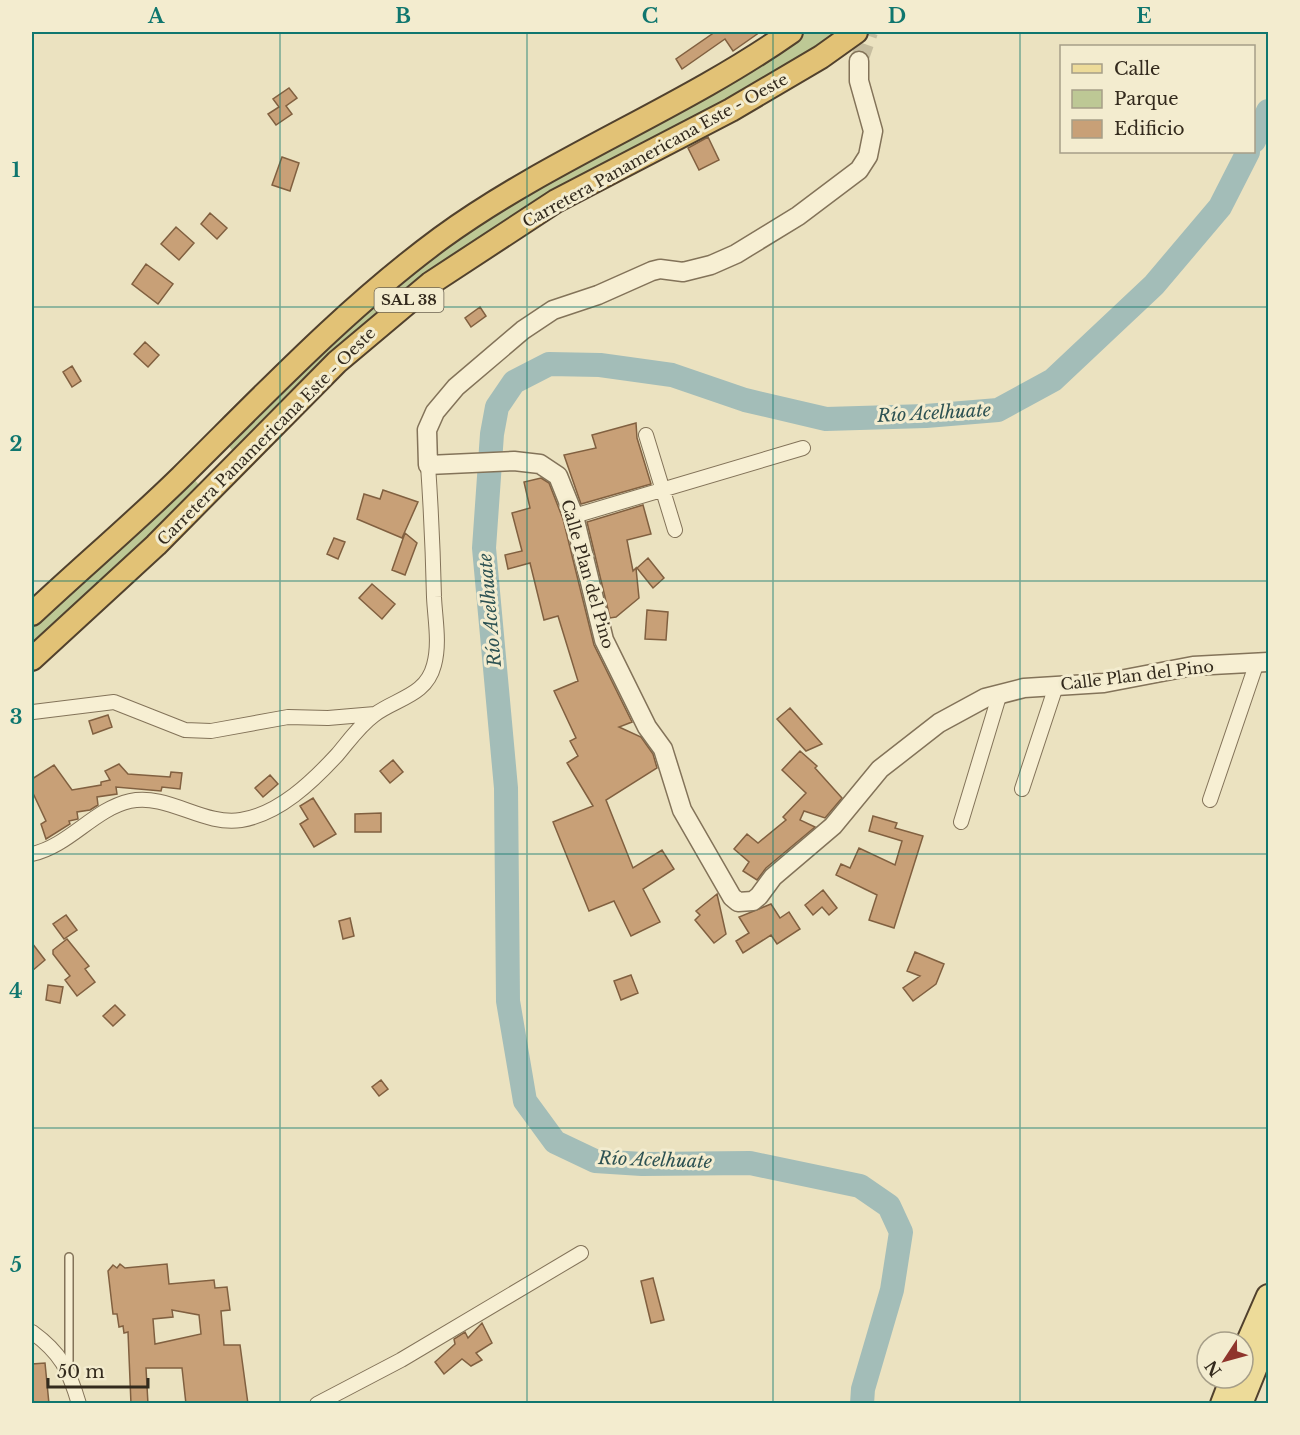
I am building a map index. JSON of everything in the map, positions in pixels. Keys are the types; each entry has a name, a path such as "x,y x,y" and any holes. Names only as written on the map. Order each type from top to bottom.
{"highway":[{"name":"Carretera Panamericana Este - Oeste","path":"32,614 181,477 354,309 444,237 540,175 682,99 791,32"},
{"name":"Carretera Panamericana Este - Oeste","path":"32,658 156,545 366,335 467,258 556,201 774,85 856,32"},
{"path":"219,439 214,450 221,460 228,465 240,460"},
{"path":"181,477 192,473 201,477 206,488 202,499"}],"main road":[{"path":"1253,1330 1269,1296"},
{"path":"1241,1404 1269,1337"}],"street":[{"path":"32,854 46,851 117,805 133,801 153,800 217,819 239,820 260,815 291,797 317,776 375,714 411,696 427,681 434,666 437,650 428,465 428,430 435,412 456,387 523,330 552,310 598,295 652,271 660,269 683,272 711,265 736,254 798,216 859,170 867,156 873,131 859,81 859,62"},
{"path":"646,435 675,530"},
{"path":"574,516 803,448"},
{"name":"Calle Plan del Pino","path":"428,465 514,460 540,464 558,476 574,516 604,640 647,727 663,749 682,810 695,838 732,897 738,902 753,901 759,896 773,877 833,826 886,764 939,723 985,698 1024,688 1104,683 1193,666 1263,662"},
{"path":"1210,800 1263,662"},
{"path":"1022,789 1056,686"},
{"path":"961,822 1000,693"},
{"path":"33,712 114,702 185,730 211,731 288,717 328,718 375,714"},
{"path":"318,1404 401,1360 581,1253"},
{"path":"32,1332 56,1352 69,1372 79,1404"}],"lane":[{"path":"69,1257 69,1372"}],"green space":[{"path":"804,32 836,32 749,90 564,189 235,454 228,445 395,282 517,197 761,61"},
{"path":"194,479 200,490 32,652 32,626"}],"building":[{"path":"715,32 760,32 733,51 725,39 682,69 676,59"},
{"path":"289,88 297,98 286,106 292,114 276,125 268,114 279,107 273,99"},
{"path":"708,137 719,160 699,170 688,148"},
{"path":"282,157 299,163 290,191 272,185"},
{"path":"210,213 227,228 217,239 201,224"},
{"path":"176,227 194,243 179,260 161,244"},
{"path":"146,264 173,284 158,304 132,284"},
{"path":"480,307 486,316 471,327 465,318"},
{"path":"145,342 159,355 148,367 134,354"},
{"path":"72,366 81,381 72,387 63,372"},
{"path":"636,423 637,438 651,484 581,504 564,455 596,448 592,435"},
{"path":"541,478 549,483 563,519 594,645 632,722 619,727 641,737 653,754 657,768 606,800 633,868 662,850 674,869 643,889 660,922 631,936 614,901 589,911 553,822 593,806 567,763 578,756 570,741 576,738 554,691 578,681 558,616 544,620 530,563 508,569 505,555 522,551 512,513 530,508 524,482"},
{"path":"383,490 418,502 402,538 357,519 364,494 380,499"},
{"path":"643,505 651,534 627,540 633,571 636,568 639,598 616,617 610,618 587,522"},
{"path":"405,533 417,543 405,575 392,570"},
{"path":"334,538 345,542 338,559 327,554"},
{"path":"648,558 664,578 653,588 637,568"},
{"path":"372,584 395,604 382,619 359,598"},
{"path":"647,610 668,612 666,640 645,639"},
{"path":"790,708 822,744 806,751 777,719"},
{"path":"108,715 112,727 93,734 89,721"},
{"path":"800,751 817,766 815,768 842,798 825,818 804,811 800,820 815,827 766,868 757,880 743,871 749,862 734,849 747,834 758,843 786,820 783,817 806,793 782,770"},
{"path":"393,760 403,772 390,783 380,771"},
{"path":"119,764 128,774 170,777 171,772 182,773 180,789 162,787 161,791 116,787 117,794 97,797 98,805 90,810 77,812 78,819 69,821 70,824 46,839 41,824 46,821 32,791 32,779 54,765 72,790 101,785 101,782 110,780 105,771"},
{"path":"270,775 278,784 263,797 255,788"},
{"path":"313,798 336,834 314,847 300,824 308,819 300,806"},
{"path":"381,813 381,832 355,832 355,814"},
{"path":"873,816 897,823 895,828 923,836 894,928 869,920 877,895 836,875 841,864 850,868 859,848 895,865 902,841 869,831"},
{"path":"823,890 837,908 829,915 822,907 813,915 805,905"},
{"path":"717,894 726,934 714,943 695,920 700,915 696,911"},
{"path":"771,904 780,918 789,912 800,929 777,944 771,935 743,953 736,941 749,933 739,917"},
{"path":"66,915 77,930 64,939 53,924"},
{"path":"350,918 354,936 343,939 339,921"},
{"path":"67,939 89,966 85,969 95,982 77,996 65,980 70,976 53,954 53,950"},
{"path":"32,943 45,960 32,971"},
{"path":"915,952 944,964 936,984 913,1001 903,988 920,976 907,971"},
{"path":"631,975 638,993 621,1000 614,981"},
{"path":"48,985 63,987 60,1003 46,1000"},
{"path":"115,1005 125,1015 113,1026 103,1016"},
{"path":"381,1080 388,1089 379,1096 372,1087"},
{"path":"120,1264 125,1268 167,1264 169,1284 214,1280 215,1288 227,1287 230,1310 221,1311 224,1345 240,1345 248,1404 186,1404 182,1368 146,1368 148,1404 131,1404 128,1332 124,1333 123,1326 119,1327 117,1314 113,1314 108,1271 113,1265 117,1268","holes":["172,1310 199,1315 201,1334 155,1344 153,1319 173,1317"]},
{"path":"653,1278 664,1320 651,1323 641,1281"},
{"path":"482,1323 492,1343 476,1353 482,1360 471,1366 462,1359 444,1374 435,1362 455,1344 454,1339 465,1332 468,1338"},
{"path":"45,1363 49,1404 32,1404 32,1364"}],"waterway":[{"name":"Río Acelhuate","path":"1255,139 1268,111"},
{"name":"Río Acelhuate","path":"862,1404 863,1389 892,1290 901,1232 889,1206 860,1186 750,1163 642,1164 595,1161 555,1142 525,1101 508,1001 506,788 484,548 492,434 497,407 514,382 549,364 600,365 672,375 745,400 826,419 926,416 998,410 1053,380 1154,285 1220,207 1247,153"}],"tunnel":[{"path":"859,61 869,32"}]}
